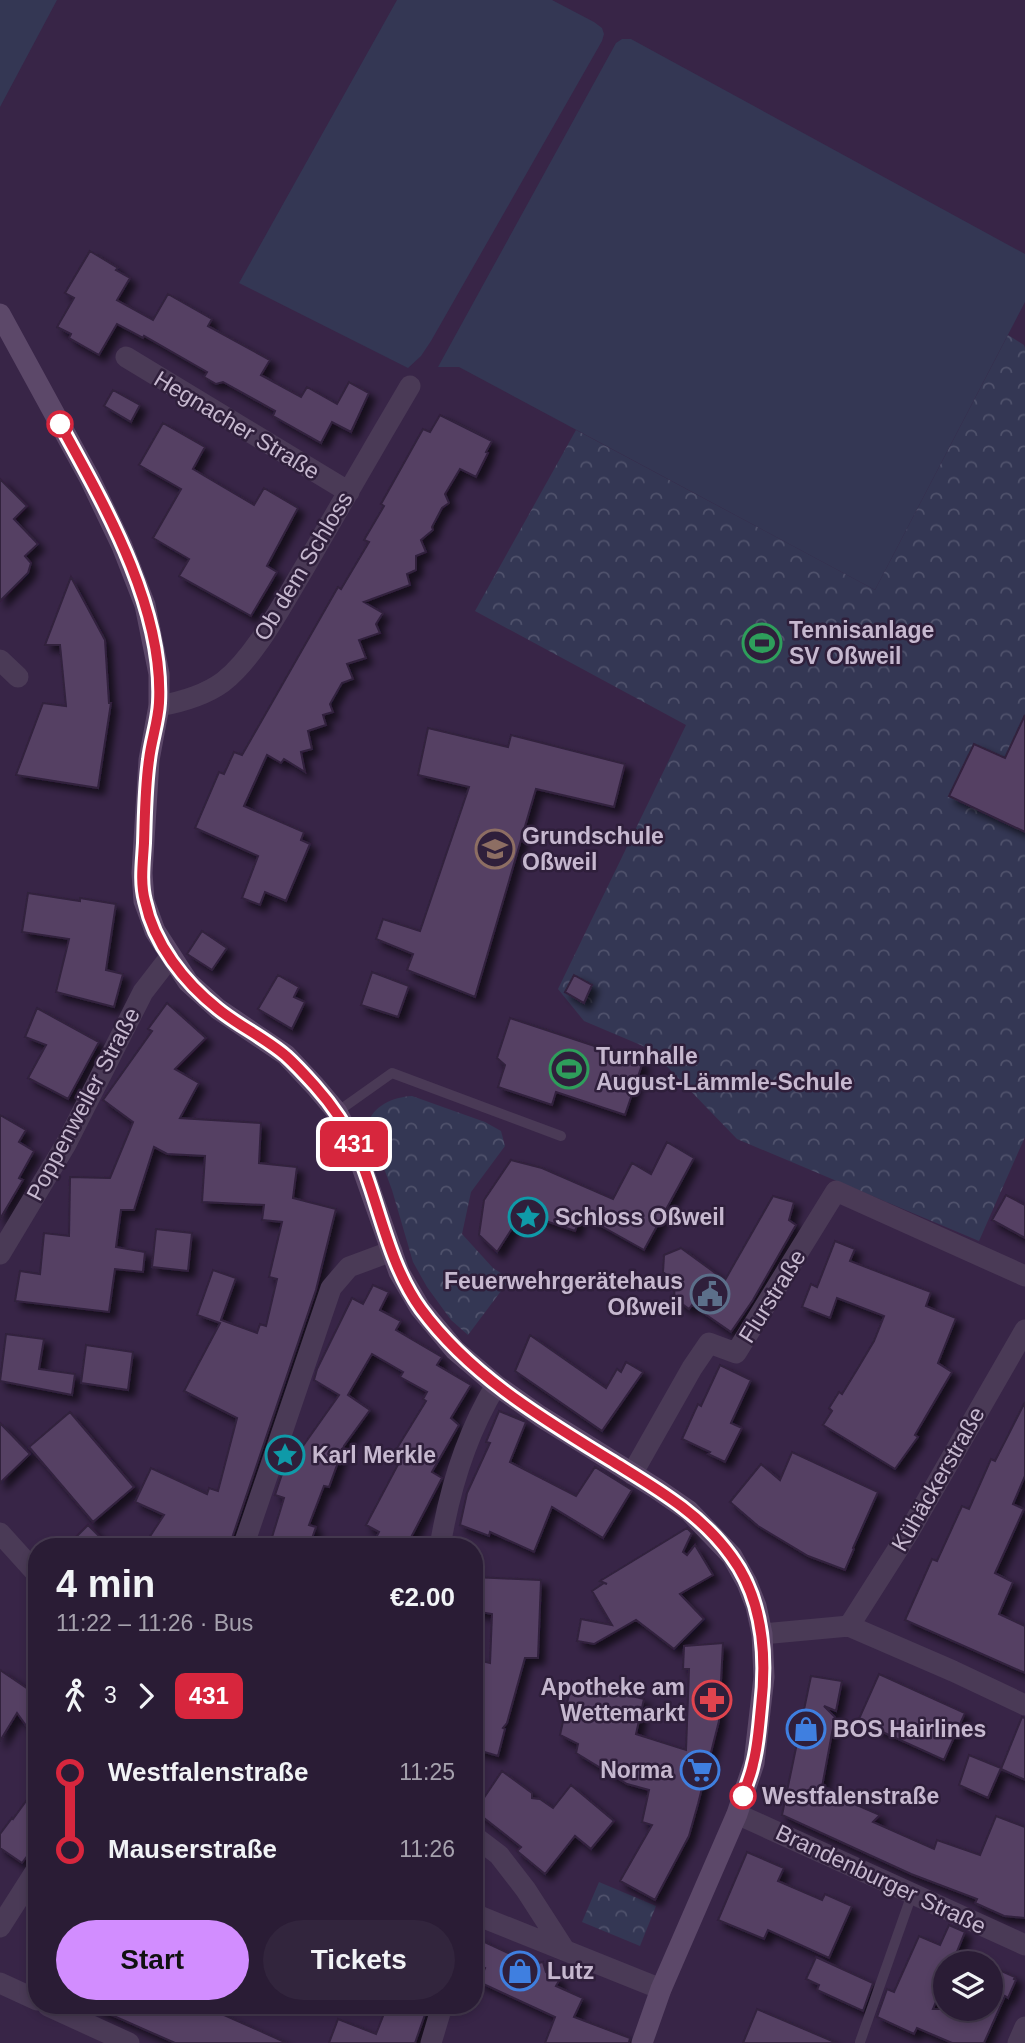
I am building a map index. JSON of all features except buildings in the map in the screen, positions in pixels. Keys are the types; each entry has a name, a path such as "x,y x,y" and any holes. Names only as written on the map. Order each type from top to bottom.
{"main road":[{"path":"0,314 90,480 122,546 145,604 159,674 159,706 149,760 142,873 144,901 155,931 170,957 188,982 218,1009 286,1055 337,1112 355,1147 399,1272 420,1308 455,1350 496,1385 540,1416 689,1511 732,1556 756,1606 762,1634 764,1677 756,1752 737,1814 661,1989 642,2043"}],"street":[{"name":"Hegnacher Straße","path":"126,358 349,492"},
{"name":"Ob dem Schloss","path":"159,706 207,692 240,667 271,623 410,386"},
{"path":"0,660 18,677"},
{"name":"Poppenweiler Straße","path":"0,1254 66,1144 143,992 170,957"},
{"name":"Flurstraße","path":"632,1474 709,1343 736,1353 836,1191 1025,1276"},
{"path":"246,1538 331,1287 349,1267 392,1251"},
{"name":"Kühäckerstraße","path":"849,1626 910,1530 1025,1330"},
{"path":"442,1538 456,1478 475,1425 496,1385"},
{"path":"0,1533 28,1564"},
{"path":"762,1634 849,1626 1025,1705"},
{"name":"Brandenburger Straße","path":"737,1814 1025,1945"},
{"path":"483,1843 499,1855 526,1890 564,1949"},
{"path":"0,1927 28,1883"},
{"path":"483,1918 661,1989"},
{"path":"0,1983 28,1996"},
{"path":"65,2014 128,2043"},
{"path":"431,2043 440,2014"},
{"path":"1018,2043 1025,2027"}],"lane":[{"path":"337,1112 392,1073 561,1136"},
{"path":"860,2042 912,1895"}],"green space":[{"path":"0,0 57,0 0,107"},
{"path":"397,0 552,0 594,22 602,28 604,34 431,341 421,356 408,368 239,283"},
{"path":"622,39 631,39 1025,254 1025,302 875,590 459,367 438,367 616,43"},
{"path":"1008,335 1025,348 1025,1137 979,1241 737,1139 650,1049 584,1021 558,989 686,725 475,611 576,430 875,590"},
{"path":"412,1096 485,1122 501,1131 505,1146 471,1192 462,1234 493,1268 510,1279 468,1335 451,1320 413,1262 392,1190 368,1125 370,1118 384,1104"},
{"path":"599,1882 656,1906 640,1946 582,1922"}],"bus line":[{"name":"431","path":"60,424 122,546 145,604 159,674 159,706 149,760 145,802 142,873 144,901 155,931 188,982 218,1009 286,1055 337,1112 355,1147 399,1272 420,1308 455,1350 496,1385 540,1416 689,1511 732,1556 756,1606 762,1634 764,1677 756,1752 743,1796"}],"place":[{"name":"Tennisanlage SV Oßweil","path":"762,643"},
{"name":"Grundschule Oßweil","path":"495,849"},
{"name":"Turnhalle August-Lämmle-Schule","path":"569,1069"},
{"name":"Schloss Oßweil","path":"528,1217"},
{"name":"Feuerwehrgerätehaus Oßweil","path":"710,1294"},
{"name":"Karl Merkle","path":"285,1455"},
{"name":"Apotheke am Wettemarkt","path":"712,1700"},
{"name":"BOS Hairlines","path":"806,1729"},
{"name":"Norma","path":"700,1770"},
{"name":"Westfalenstraße","path":"743,1796"},
{"name":"Lutz","path":"520,1971"}]}
